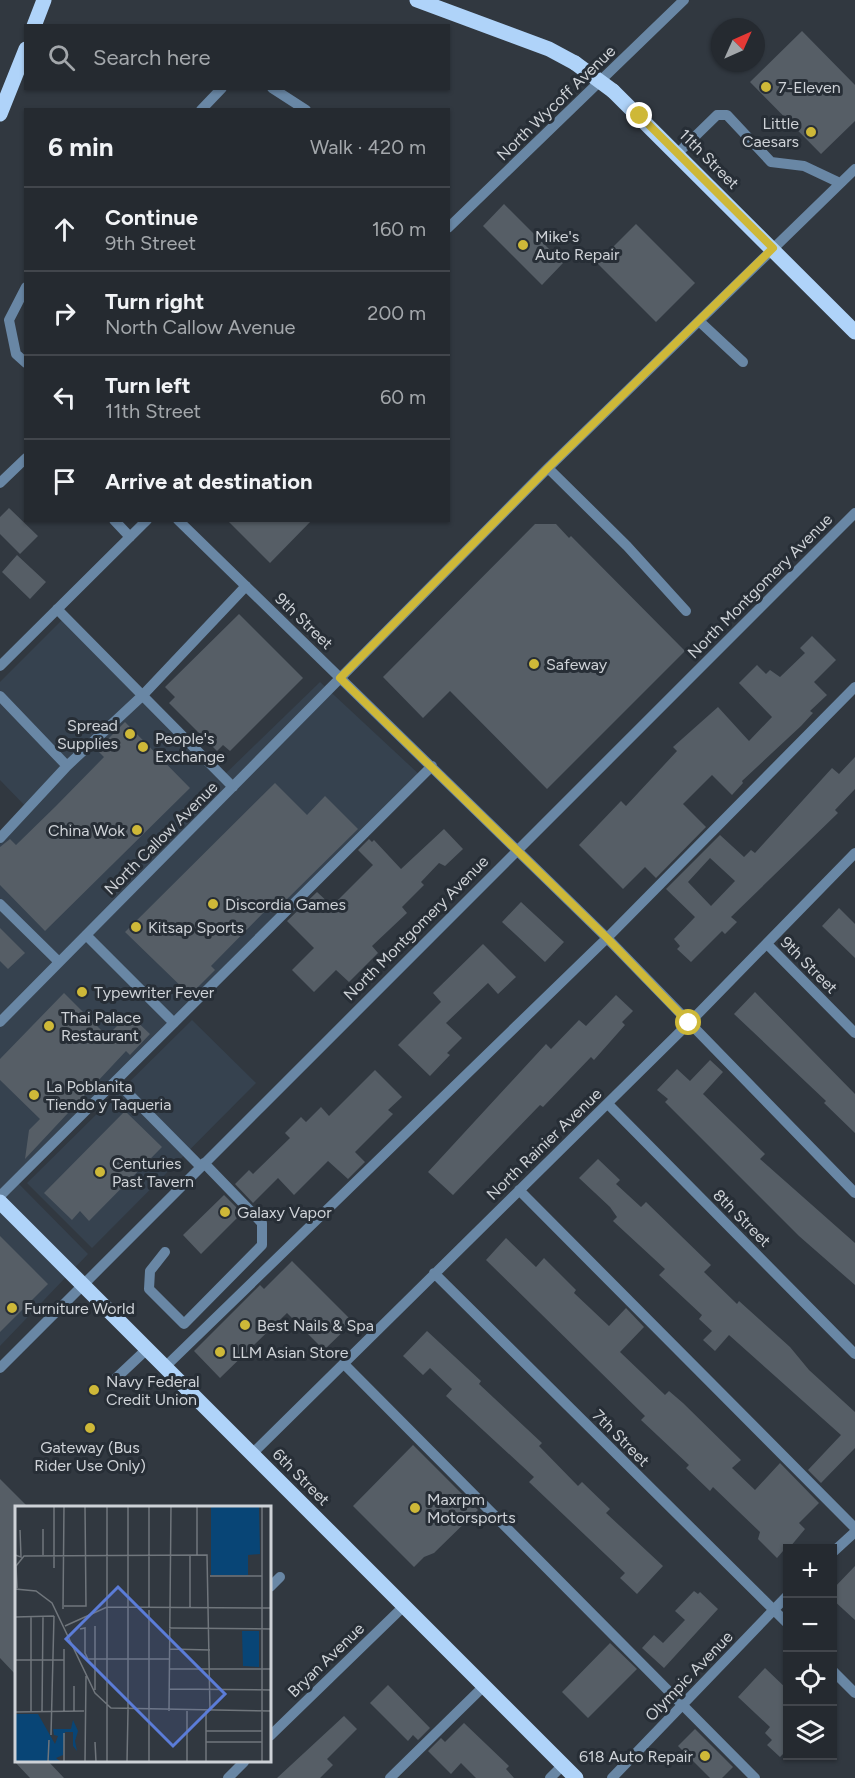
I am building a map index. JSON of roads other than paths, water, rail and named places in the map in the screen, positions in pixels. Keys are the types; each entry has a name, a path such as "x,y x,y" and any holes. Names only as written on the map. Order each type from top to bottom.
{"main road":[{"path":"35,24 44,0"},
{"name":"11th Street","path":"417,0 549,49 575,63 613,91 678,153 855,332"},
{"path":"0,114 24,53"},
{"name":"6th Street","path":"0,1202 576,1778"}],"street":[{"name":"North Wycoff Avenue","path":"450,226 683,0"},
{"path":"203,108 220,90"},
{"path":"275,90 303,108"},
{"path":"678,153 717,115 727,115 771,162 804,166 840,183"},
{"name":"North Callow Avenue","path":"0,1022 548,468 855,169"},
{"path":"24,291 9,320 16,354 24,361"},
{"path":"699,321 743,362"},
{"path":"0,483 24,460"},
{"path":"548,468 627,546 686,611"},
{"name":"North Montgomery Avenue","path":"0,1368 516,849 855,513"},
{"path":"116,522 130,537"},
{"path":"0,666 145,522"},
{"name":"9th Street","path":"180,522 607,938 855,1193"},
{"path":"0,838 67,765 142,696 246,586"},
{"path":"57,609 233,787"},
{"path":"165,1367 607,938 855,687"},
{"path":"0,696 67,765"},
{"path":"0,1196 432,766"},
{"name":"North Rainier Avenue","path":"252,1454 608,1104 855,854"},
{"path":"0,904 58,962"},
{"path":"86,935 174,1023"},
{"name":"9th Street","path":"766,944 855,1033"},
{"path":"116,1081 262,1223 262,1245 184,1324 149,1289 150,1271 165,1252"},
{"name":"8th Street","path":"608,1104 855,1354"},
{"path":"519,1190 855,1530 837,1548"},
{"name":"7th Street","path":"434,1273 783,1619"},
{"path":"113,1381 147,1349"},
{"path":"344,1364 755,1778"},
{"path":"272,1585 280,1577"},
{"name":"Olympic Avenue","path":"612,1778 785,1598"},
{"name":"Bryan Avenue","path":"272,1734 404,1606"},
{"path":"837,1675 855,1693"},
{"path":"390,1778 484,1686"},
{"path":"228,1778 242,1763"},
{"path":"550,1778 563,1765"}],"place":[{"name":"7-Eleven","path":"766,87"},
{"name":"Little Caesars","path":"811,132"},
{"name":"Mike's Auto Repair","path":"523,245"},
{"name":"Safeway","path":"534,664"},
{"name":"Spread Supplies","path":"130,734"},
{"name":"People's Exchange","path":"143,747"},
{"name":"China Wok","path":"137,830"},
{"name":"Discordia Games","path":"213,904"},
{"name":"Kitsap Sports","path":"136,927"},
{"name":"Typewriter Fever","path":"82,992"},
{"name":"Thai Palace Restaurant","path":"49,1026"},
{"name":"La Poblanita Tiendo y Taqueria","path":"34,1095"},
{"name":"Centuries Past Tavern","path":"100,1172"},
{"name":"Galaxy Vapor","path":"225,1212"},
{"name":"Furniture World","path":"12,1308"},
{"name":"Best Nails & Spa","path":"245,1325"},
{"name":"LLM Asian Store","path":"220,1352"},
{"name":"Navy Federal Credit Union","path":"94,1390"},
{"name":"Gateway (Bus Rider Use Only)","path":"90,1428"},
{"name":"Maxrpm Motorsports","path":"415,1508"},
{"name":"618 Auto Repair","path":"705,1756"}]}
